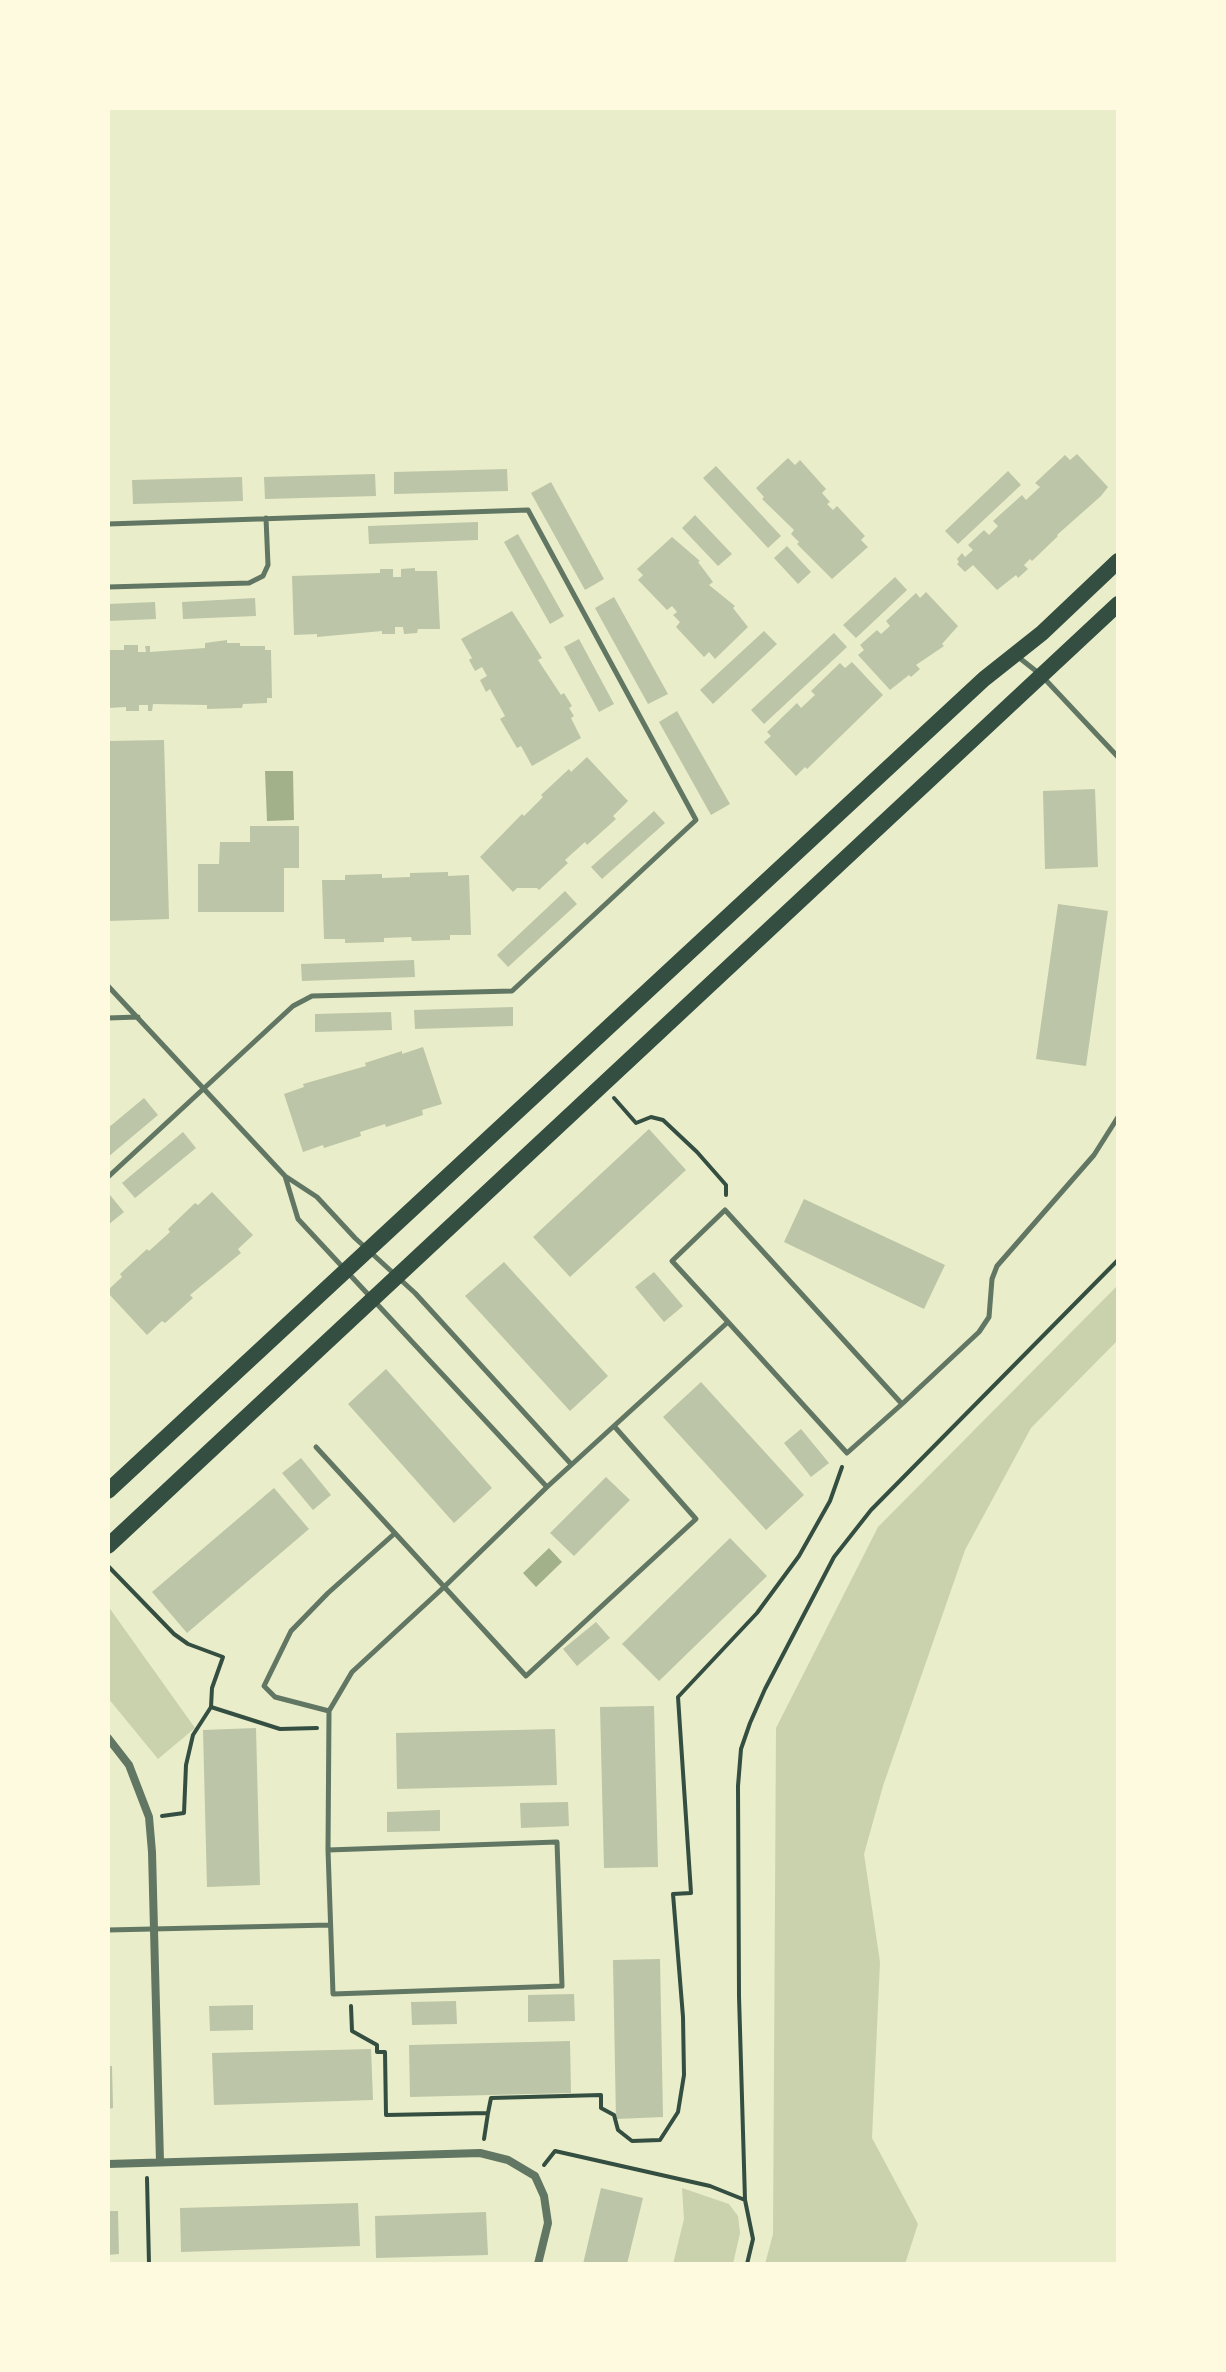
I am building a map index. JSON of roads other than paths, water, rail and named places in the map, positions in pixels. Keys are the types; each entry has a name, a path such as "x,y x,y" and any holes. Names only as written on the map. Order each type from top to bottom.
{"main road":[{"path":"108,1491 984,679 1118,561"},
{"path":"108,1546 1118,604"}],"street":[{"path":"108,1738 129,1765 149,1817 160,2162"},
{"path":"108,2164 480,2153 508,2160 535,2176 544,2196 548,2223 538,2264"}],"lane":[{"path":"108,524 528,510 696,820 512,991 312,996 293,1006 108,1177"},
{"path":"108,587 249,583 263,576 268,565 266,518"},
{"path":"1015,654 1041,675 1118,757"},
{"path":"108,986 285,1176 317,1197 397,1277 571,1464"},
{"path":"108,1018 139,1017"},
{"path":"902,1404 725,1210 672,1261 847,1453 902,1404 979,1332 989,1317 992,1279 997,1266 1094,1155 1118,1117"},
{"path":"285,1176 298,1219 547,1487"},
{"path":"328,1850 557,1842 562,1986 333,1994 328,1850 329,1711 352,1672 571,1464 728,1322"},
{"path":"316,1447 526,1676 696,1519 614,1426"},
{"path":"329,1711 275,1697 264,1686 291,1631 394,1534"},
{"path":"108,1754 116,1747"},
{"path":"108,1930 330,1925"}]}
